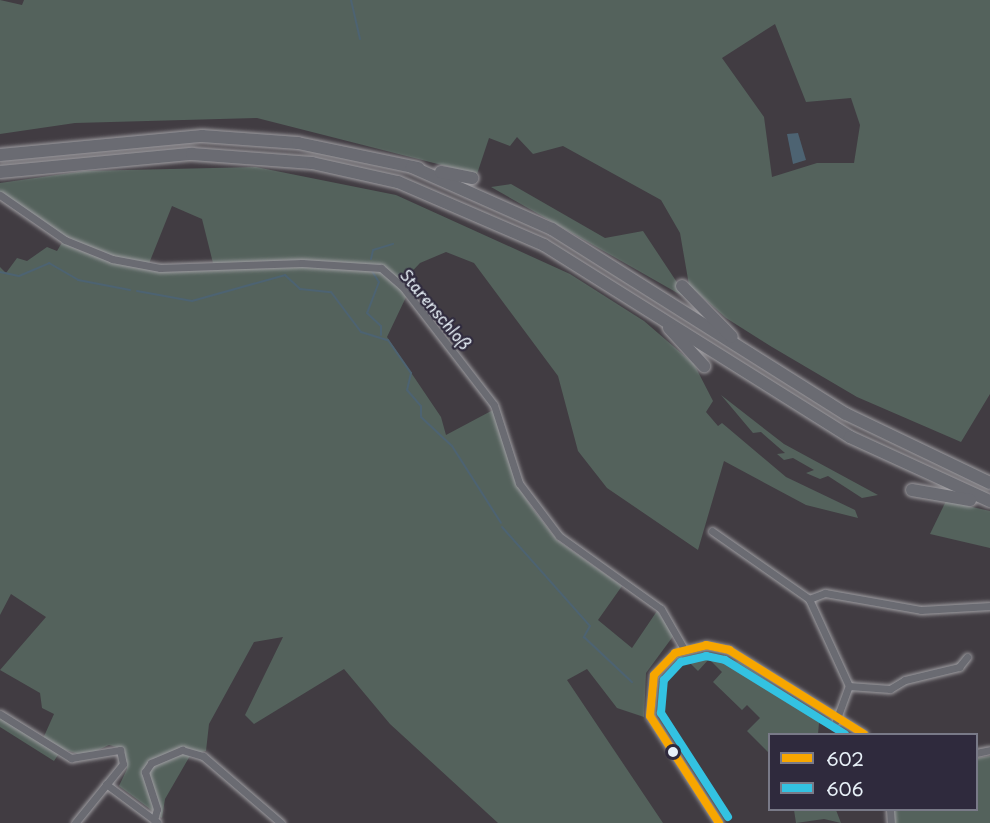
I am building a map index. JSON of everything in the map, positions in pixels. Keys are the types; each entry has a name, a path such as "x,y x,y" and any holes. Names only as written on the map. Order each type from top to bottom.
{"highway":[{"path":"0,155 202,136 298,143 472,178"},
{"path":"0,172 192,154 261,156 359,172 479,212 658,315 850,437 990,502"},
{"path":"412,167 552,229 750,355 895,441 990,483"},
{"path":"682,286 750,355"},
{"path":"658,315 704,366"},
{"path":"912,490 990,502"}],"street":[{"name":"Starenschloß","path":"0,195 65,240 112,259 160,268 302,263 381,268 402,286 494,405 519,483 559,536 661,609 684,649"},
{"path":"712,531 809,599 849,687 836,721"},
{"path":"809,599 825,593 921,610 990,606"},
{"path":"719,823 650,716 654,675 684,649 706,645 729,650 836,721 860,733"},
{"path":"849,687 890,689 905,680 958,667 967,657"},
{"path":"0,714 71,758 86,759 115,747 123,755 123,764 75,823"},
{"path":"156,822 157,809 145,772 151,763 182,750 203,756 281,823"},
{"path":"106,784 156,822"}],"shaded area":[{"path":"0,0 22,5 24,0 990,0 990,394 961,442 857,397 726,318 689,285 680,233 661,200 563,146 533,154 517,137 510,146 489,138 477,174 257,118 75,123 0,134","holes":["775,24 806,102 851,98 860,125 854,163 817,163 772,177 764,117 722,58"]},
{"path":"256,167 396,195 570,274 644,321 694,364 713,401 706,412 718,426 722,423 786,477 855,510 858,518 806,505 724,461 698,550 607,488 578,451 558,376 474,263 446,252 420,263 402,282 407,295 387,337 441,417 446,435 493,410 517,486 536,513 557,540 622,586 598,620 632,648 657,611 674,635 646,673 644,717 617,708 587,669 567,680 663,823 498,823 390,724 344,669 254,724 245,715 283,637 254,642 209,724 206,751 191,754 165,799 162,818 119,786 127,769 124,749 109,745 85,756 62,749 54,761 0,727 0,717 41,743 54,714 42,708 40,693 0,670 46,617 11,594 0,615 0,267 6,273 17,258 27,261 47,247 57,251 64,239 0,195 0,183 84,171","holes":["172,206 202,219 214,267 148,266"]},
{"path":"511,184 605,238 643,231 688,299 491,187"},
{"path":"721,395 784,444 878,495 862,498 828,476 820,479 806,473 814,470 793,458 784,460 777,454 785,453 761,432 753,433"},
{"path":"946,501 990,511 990,548 930,534"},
{"path":"703,653 739,662 847,733 819,723 818,733 768,733 768,752 747,731 760,718 747,705 742,710 713,682 722,672 709,659 698,671 689,662"},
{"path":"990,756 990,823 894,823 893,811 978,811 978,758"},
{"path":"794,811 836,811 841,823 824,819 796,823"}],"water":[{"path":"798,133 806,160 793,164 787,134"}],"waterway":[{"path":"351,0 360,39"},
{"path":"371,259 373,250 393,244"},
{"path":"0,272 19,276 49,263 78,280 130,290"},
{"path":"372,271 379,282 367,313 381,326 381,335"},
{"path":"137,291 192,301 285,275 300,289 331,292 361,332 388,340 411,373 407,390 421,406 421,417 452,446 501,523"},
{"path":"502,527 590,626 584,637 632,682"}],"transit line":[{"name":"602","path":"719,823 650,716 654,675 675,653 706,645 729,650 862,733"},
{"name":"606","path":"728,817 661,713 664,680 681,662 706,656 725,660 843,733"}]}
